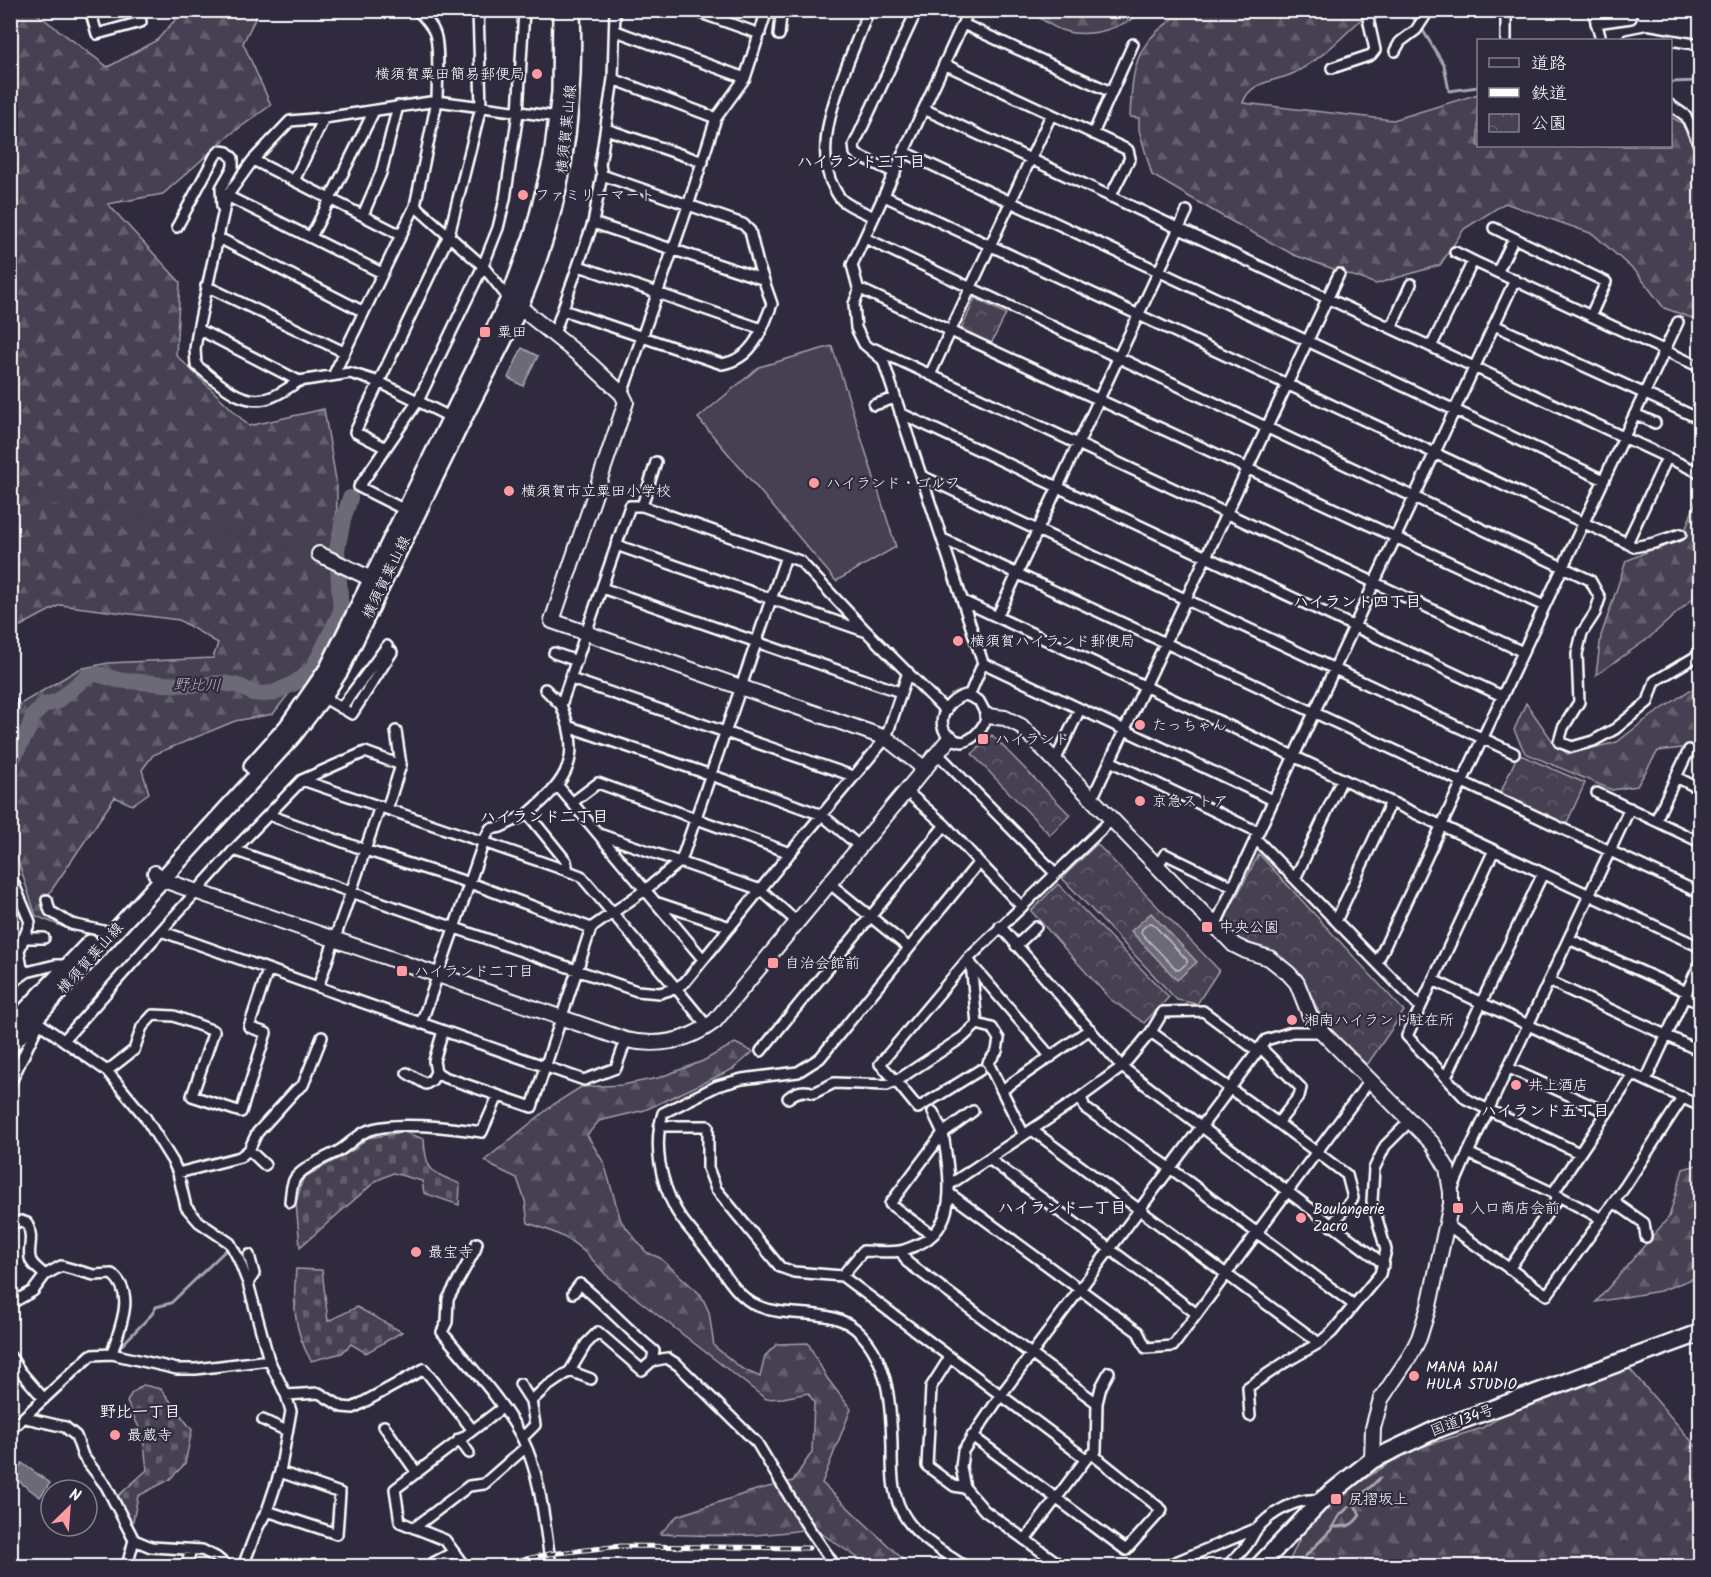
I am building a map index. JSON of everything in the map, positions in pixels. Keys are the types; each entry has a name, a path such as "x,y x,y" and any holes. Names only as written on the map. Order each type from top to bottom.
{"highway":[{"name":"国道134号","path":"1259,1566 1321,1501 1372,1460 1435,1430 1701,1333"}],"main road":[{"name":"横須賀葉山線","path":"377,582 405,510 450,417 514,303 548,178 558,117 562,50 561,10"},
{"name":"横須賀葉山線","path":"10,1027 30,1015 159,876 294,736 318,694 337,652 377,582 514,303 550,220 559,190 567,148 573,51 572,10"},
{"name":"横須賀葉山線","path":"10,1046 30,1015 69,965 108,931"}],"street":[{"path":"90,10 97,34 141,22 137,10"},
{"path":"334,374 415,206 437,101 435,34 417,10"},
{"path":"386,448 355,432 449,235 481,107 478,10"},
{"path":"405,510 359,487 418,402 483,266 498,228 505,199 518,113 524,10"},
{"path":"554,334 593,223 602,175 600,165 613,80 615,10"},
{"path":"692,10 760,34"},
{"path":"622,394 674,249 716,117 745,78 768,10 781,16 779,35"},
{"path":"867,10 867,17 840,82 829,120 827,153 828,178 841,200 874,217"},
{"path":"895,173 859,156 855,153 854,145 917,10"},
{"path":"969,10 852,265 858,288 854,304 856,328 864,344 883,360 983,663 969,696"},
{"path":"1332,68 1371,55 1375,50 1368,18 1376,10"},
{"path":"1395,51 1400,42 1416,30 1429,10"},
{"path":"1506,10 1506,39"},
{"path":"1593,10 1600,39"},
{"path":"1596,23 1631,18"},
{"path":"963,24 1111,92"},
{"path":"616,31 745,78"},
{"path":"1632,39 1647,36 1665,39"},
{"path":"1672,40 1701,45"},
{"path":"1093,134 1133,44"},
{"path":"944,64 1128,150 1130,158 1110,197"},
{"path":"613,80 716,117"},
{"path":"450,417 379,382 350,373 299,381 272,397 250,400 238,397 196,364 195,349 198,329 227,196 253,160 290,121 437,101 558,117"},
{"path":"363,215 381,173 398,106"},
{"path":"1672,106 1686,116 1701,147"},
{"path":"924,109 1667,458 1698,472 1701,466"},
{"path":"311,237 374,111"},
{"path":"930,375 1051,115"},
{"path":"294,181 324,118"},
{"path":"606,129 703,162"},
{"path":"177,227 214,156 220,151 227,152 233,158 233,167 221,188 223,215"},
{"path":"904,152 1604,480"},
{"path":"253,160 400,235"},
{"path":"563,310 722,364 735,362 758,339 772,304 762,279 750,231 743,224 602,175"},
{"path":"227,196 382,273"},
{"path":"884,196 1634,547 1681,534"},
{"path":"415,206 483,266 514,303 554,334 622,394 626,402 552,621 886,738 925,769"},
{"path":"997,617 1187,211"},
{"path":"593,223 762,279"},
{"path":"1494,228 1606,282 1591,315"},
{"path":"217,237 364,312"},
{"path":"865,238 1590,580 1600,598 1595,613 1582,633 1577,654 1579,702 1563,728 1559,742 1572,747 1593,741 1615,729 1648,702 1655,681 1701,654"},
{"path":"1498,271 1514,238"},
{"path":"1455,252 1701,367"},
{"path":"1431,347 1473,261"},
{"path":"579,266 762,328"},
{"path":"1092,799 1338,274"},
{"path":"1215,926 1515,280"},
{"path":"1391,328 1411,284"},
{"path":"206,286 344,352"},
{"path":"858,288 1544,606"},
{"path":"1377,963 1678,322"},
{"path":"1494,325 1701,419"},
{"path":"198,329 299,381"},
{"path":"864,344 1523,652"},
{"path":"874,405 895,398"},
{"path":"900,413 1502,696"},
{"path":"1635,414 1655,423"},
{"path":"1627,543 1667,458"},
{"path":"642,506 656,462"},
{"path":"922,476 1514,753"},
{"path":"561,705 630,506 642,506 800,561 866,632 946,711"},
{"path":"943,539 1701,894"},
{"path":"616,545 866,632"},
{"path":"323,556 377,582"},
{"path":"436,1072 444,1077 532,1107 591,928 681,861 786,556"},
{"path":"602,588 900,692"},
{"path":"963,601 1701,947"},
{"path":"318,694 352,714 390,649"},
{"path":"554,653 577,661"},
{"path":"983,663 1273,800"},
{"path":"234,850 577,971 648,994 660,993 676,988 685,982 886,738 908,672"},
{"path":"571,679 853,777"},
{"path":"421,1024 490,829 528,814 558,786 570,756 570,727 561,705 545,689"},
{"path":"969,696 979,701 987,716 984,724 970,739 962,742 950,738 944,730 941,722 946,711 959,697 969,696"},
{"path":"1055,761 1080,709"},
{"path":"987,716 1005,718 1027,731 1238,948 1269,958 1288,973 1297,983 1310,1016 1322,1032 1433,1144 1442,1156 1447,1168 1451,1192"},
{"path":"570,727 822,815 859,846"},
{"path":"318,987 365,850 401,765 396,731"},
{"path":"159,876 196,891 626,1040 647,1044 669,1042 693,1035 715,1021 950,738"},
{"path":"1656,820 1689,750"},
{"path":"64,1040 196,891 302,780 365,752 401,765"},
{"path":"938,754 1056,874"},
{"path":"1110,761 1257,835 1295,879 1420,1007"},
{"path":"1676,777 1701,789"},
{"path":"1295,879 1342,779"},
{"path":"302,780 581,876 708,1027"},
{"path":"573,802 598,783 790,853"},
{"path":"558,786 703,959"},
{"path":"905,790 945,825 1022,907"},
{"path":"1597,793 1701,842"},
{"path":"1336,921 1391,802"},
{"path":"1372,1460 1373,1428 1381,1399 1410,1356 1419,1338 1429,1306 1451,1192 1630,808"},
{"path":"528,814 566,861 568,871"},
{"path":"269,815 365,850 470,883 591,928"},
{"path":"980,1070 918,1108 880,1064 1000,926 1112,819"},
{"path":"761,1051 945,825"},
{"path":"599,834 761,890 796,922"},
{"path":"1494,850 1407,1036 1466,1099 1579,1154"},
{"path":"1160,862 1165,854 1233,886"},
{"path":"963,1566 907,1521 896,1498 892,1478 892,1420 884,1374 870,1344 855,1327 836,1319 817,1314 774,1312 755,1305 741,1294 676,1211 666,1187 657,1150 659,1126 663,1113 717,1086 742,1079 798,1072 820,1058 979,862"},
{"path":"1446,1077 1543,873"},
{"path":"10,875 30,922 19,951 22,968 27,972"},
{"path":"829,883 909,948"},
{"path":"47,900 50,911 71,924 108,931"},
{"path":"654,902 730,927"},
{"path":"1000,926 1122,1067 1330,1226 1384,1264"},
{"path":"1016,946 1036,927"},
{"path":"160,931 584,1080 616,1068 626,1040"},
{"path":"23,938 44,938"},
{"path":"1569,939 1701,1003"},
{"path":"970,961 977,1024"},
{"path":"970,961 1051,1057"},
{"path":"1646,1080 1701,963"},
{"path":"10,984 27,972 55,965 69,965"},
{"path":"106,1071 134,1050 142,1027 153,1015 174,1016 214,1031 192,1096 241,1112 266,1033 249,1027 268,970"},
{"path":"1433,980 1701,1106"},
{"path":"1549,981 1701,1051"},
{"path":"950,1189 989,1159 1122,1067 1163,1012 1203,1011 1259,1049 1301,1088 1299,1096 1278,1123"},
{"path":"10,1018 30,1015 106,1071 146,1117 178,1173 186,1207 199,1222 230,1243 239,1260 248,1282 269,1360 291,1411 280,1472 267,1511 258,1527 243,1566"},
{"path":"10,1084 30,1015"},
{"path":"789,1098 795,1092 814,1093 834,1083 887,1085 963,1037 977,1024"},
{"path":"977,1024 992,1028 999,1039 997,1051 988,1063 1028,1132 1139,1209 1319,1343"},
{"path":"1002,1090 1090,1029"},
{"path":"407,1073 426,1084 432,1080 436,1072 434,1061 443,1032"},
{"path":"1150,1032 1347,1175 1353,1198 1330,1226"},
{"path":"1062,1566 985,1510 965,1488 961,1467 963,1451 1031,1354 1266,1040 1292,1032 1322,1032"},
{"path":"178,1173 240,1157 249,1150 257,1133 303,1085 322,1037"},
{"path":"1509,1068 1606,1112"},
{"path":"1509,1269 1579,1154 1633,1074"},
{"path":"950,1189 1079,1290 1138,1332 1146,1348 1173,1346 1370,1080"},
{"path":"290,1202 297,1176 323,1158 348,1146 365,1131 389,1126 409,1126 482,1132 498,1096"},
{"path":"1081,1097 1085,1108 1170,1168 1354,1305"},
{"path":"1446,1224 1547,1295 1614,1202 1683,1097"},
{"path":"932,1235 890,1204 943,1133 973,1111"},
{"path":"842,1276 863,1251 901,1251 927,1240 946,1216 950,1189 943,1133 933,1112"},
{"path":"1250,1416 1248,1387 1319,1343 1332,1332 1380,1274 1386,1250 1372,1201 1374,1169 1385,1146 1410,1121"},
{"path":"659,1126 708,1126 708,1168 716,1189 780,1267 794,1272 842,1276 1001,1395 1162,1510 1126,1550 972,1436"},
{"path":"249,1150 265,1165"},
{"path":"1468,1154 1602,1219"},
{"path":"989,1159 1197,1314"},
{"path":"1614,1202 1644,1223 1646,1237"},
{"path":"10,1224 21,1221 27,1223 32,1232 30,1259 45,1275"},
{"path":"477,1243 476,1250 448,1299 447,1322 442,1332 502,1408 524,1442 537,1481 551,1566"},
{"path":"901,1251 907,1262 1097,1403"},
{"path":"248,1282 254,1274 249,1255"},
{"path":"10,1304 33,1291 45,1275 62,1266 94,1275 112,1274 119,1280 126,1296 124,1313 112,1354"},
{"path":"531,1401 570,1371 586,1344 598,1332 642,1370 652,1360 654,1351 633,1334 603,1302 580,1284 573,1293"},
{"path":"620,1349 633,1334"},
{"path":"10,1430 26,1418 91,1355 112,1354 177,1369 269,1360"},
{"path":"10,1356 44,1399"},
{"path":"950,1357 931,1387 927,1466 954,1486 965,1488"},
{"path":"652,1360 667,1358 678,1365 757,1443 804,1521 835,1566"},
{"path":"286,1395 320,1393 342,1407 353,1408 424,1369 472,1429"},
{"path":"570,1371 591,1379"},
{"path":"1025,1540 1089,1456 1096,1451 1097,1403 1101,1387 1109,1372"},
{"path":"414,1528 469,1486 484,1484 524,1442 535,1425 531,1401 520,1384"},
{"path":"464,1566 445,1540 400,1522 395,1489 502,1408"},
{"path":"26,1418 65,1427 76,1436 83,1456 106,1486 134,1540 151,1547 202,1550 227,1566"},
{"path":"263,1420 287,1431"},
{"path":"384,1426 417,1473"},
{"path":"459,1439 469,1453"},
{"path":"267,1511 337,1534 340,1493 280,1472"},
{"path":"1166,1566 1258,1528 1297,1502 1314,1499 1321,1501"},
{"path":"1227,1566 1248,1544 1258,1528"},
{"path":"127,1566 134,1540"},
{"path":"186,1566 191,1550"},
{"path":"433,1563 454,1552"}],"green space":[{"path":"1371,10 1314,61 1292,74 1257,86 1246,96 1243,103 1393,120 1477,94 1477,147 1672,147 1672,118 1689,127 1700,155 1700,321 1664,308 1637,273 1593,234 1505,203 1464,229 1440,265 1376,284 1294,255 1152,175 1139,130 1139,118 1130,117 1133,80 1137,62 1147,42 1179,14 1176,11"},
{"path":"11,11 33,11 108,67 157,40 176,19 168,11 259,11 243,43 271,105 231,134 163,194 108,204 180,282 176,355 249,426 324,409 337,486 335,634 273,714 235,721 153,755 142,770 149,793 132,805 115,797 42,904 78,919 73,931 36,916 11,840 10,728 22,703 79,669 108,663 213,658 218,643 179,620 60,605 11,631"},
{"path":"1029,11 1145,11 1116,27 1083,34 1061,30"},
{"path":"975,298 1006,314 991,344 961,330"},
{"name":"ハイランド・ゴルフ","path":"832,346 896,547 836,581 698,418 759,367"},
{"path":"1700,496 1700,592 1649,638 1596,675 1601,636 1626,561 1683,536"},
{"path":"1690,690 1700,690 1700,750 1690,747 1658,751 1637,786 1612,790 1525,753 1514,730 1526,703 1556,746 1568,754 1617,742"},
{"path":"992,735 1070,815 1050,835 972,754"},
{"path":"1518,754 1585,783 1565,827 1499,796"},
{"path":"1097,844 1219,970 1197,1004 1177,1000 1062,878"},
{"path":"1259,854 1404,1011 1367,1065 1323,1021 1302,975 1275,951 1240,940 1223,922"},
{"path":"1058,884 1169,997 1144,1023 1110,999 1031,911"},
{"path":"735,1043 753,1052 733,1069 645,1110 599,1121 587,1135 604,1163 621,1221 646,1252 660,1258 701,1295 709,1312 714,1346 741,1368 760,1377 765,1356 777,1344 808,1343 827,1378 851,1409 822,1483 910,1566 870,1566 813,1528 756,1535 660,1534 677,1516 756,1490 793,1481 812,1452 814,1402 808,1393 766,1399 606,1275 588,1255 572,1242 528,1223 525,1201 517,1178 485,1160 554,1104 581,1087 622,1085 658,1078 703,1061"},
{"path":"404,1132 424,1139 426,1159 432,1169 460,1184 459,1205 424,1193 422,1181 393,1173 376,1181 300,1247 296,1203 303,1178 355,1149 367,1138"},
{"path":"1700,1164 1700,1276 1660,1291 1596,1302 1669,1217 1683,1169"},
{"path":"296,1269 322,1270 328,1321 357,1307 402,1332 366,1353 351,1344 342,1353 311,1361 301,1338 296,1316"},
{"path":"1628,1367 1700,1451 1700,1566 1287,1566 1301,1536 1329,1502 1408,1451 1482,1428 1520,1405"},
{"path":"143,1385 161,1389 192,1430 185,1464 169,1480 138,1496 132,1526 118,1496 147,1470 143,1436 127,1402 131,1394"}],"water":[{"path":"522,348 538,356 523,386 508,378"},
{"path":"1151,913 1197,962 1177,980 1131,931"},
{"path":"22,1463 43,1478 39,1478 39,1496 13,1477"}],"waterway":[{"path":"1407,10 1422,29 1444,65 1449,91 1477,87"},
{"path":"1672,82 1700,81"},
{"name":"野比川","path":"10,764 33,716 44,705 58,701 87,676 97,674 118,680 164,684 223,683 239,686 253,693 264,694 273,693 293,684 311,672 341,612 337,550 350,498"},
{"path":"118,1346 123,1344 156,1307 171,1303 226,1250"},
{"path":"1296,1566 1331,1530 1339,1516 1380,1478"},
{"path":"1332,1527 1349,1526 1357,1519 1360,1515 1354,1503"}],"tunnel":[{"path":"10,491 53,497 296,546 319,554"}],"railway":[{"path":"494,1566 549,1554 621,1546 809,1548"}],"place":[{"name":"横須賀粟田簡易郵便局","path":"537,74"},
{"name":"ファミリーマート","path":"523,195"},
{"name":"粟田","path":"485,332"},
{"name":"ハイランド・ゴルフ","path":"814,483"},
{"name":"横須賀市立粟田小学校","path":"509,491"},
{"name":"横須賀ハイランド郵便局","path":"958,641"},
{"name":"たっちゃん","path":"1140,725"},
{"name":"ハイランド","path":"983,739"},
{"name":"京急ストア","path":"1140,801"},
{"name":"中央公園","path":"1207,927"},
{"name":"自治会館前","path":"773,963"},
{"name":"ハイランド二丁目","path":"402,971"},
{"name":"湘南ハイランド駐在所","path":"1292,1020"},
{"name":"井上酒店","path":"1516,1085"},
{"name":"入口商店会前","path":"1458,1208"},
{"name":"Boulangerie Zacro","path":"1301,1218"},
{"name":"最宝寺","path":"416,1252"},
{"name":"MANA WAI HULA STUDIO","path":"1414,1376"},
{"name":"最蔵寺","path":"115,1435"},
{"name":"尻摺坂上","path":"1336,1499"}],"district":[{"name":"ハイランド三丁目","path":"861,161"},
{"name":"ハイランド四丁目","path":"1357,601"},
{"name":"ハイランド二丁目","path":"544,816"},
{"name":"ハイランド五丁目","path":"1545,1110"},
{"name":"ハイランド一丁目","path":"1062,1207"},
{"name":"野比一丁目","path":"140,1411"}]}
